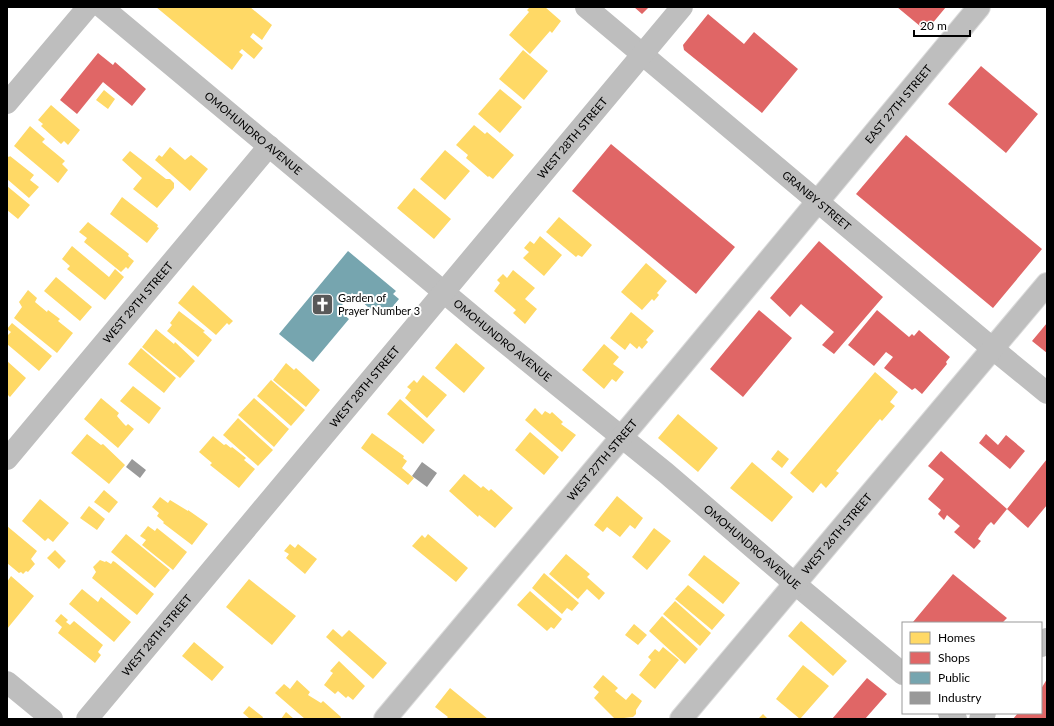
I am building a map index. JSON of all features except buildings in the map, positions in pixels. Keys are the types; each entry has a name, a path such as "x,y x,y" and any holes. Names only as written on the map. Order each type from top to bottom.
{"street":[{"path":"7,103 88,7"},
{"name":"OMOHUNDRO AVENUE","path":"102,7 621,437 794,584 902,673"},
{"name":"GRANBY STREET","path":"586,7 818,200 992,348 1047,392"},
{"name":"WEST 28TH STREET","path":"87,719 443,291 682,7"},
{"name":"EAST 27TH STREET","path":"818,200 979,7"},
{"name":"WEST 29TH STREET","path":"7,459 270,146"},
{"name":"WEST 27TH STREET","path":"385,719 818,200"},
{"name":"WEST 26TH STREET","path":"681,719 1047,284"},
{"path":"7,682 52,719"}],"place":[{"name":"Garden of Prayer Number 3","path":"323,304"}]}
